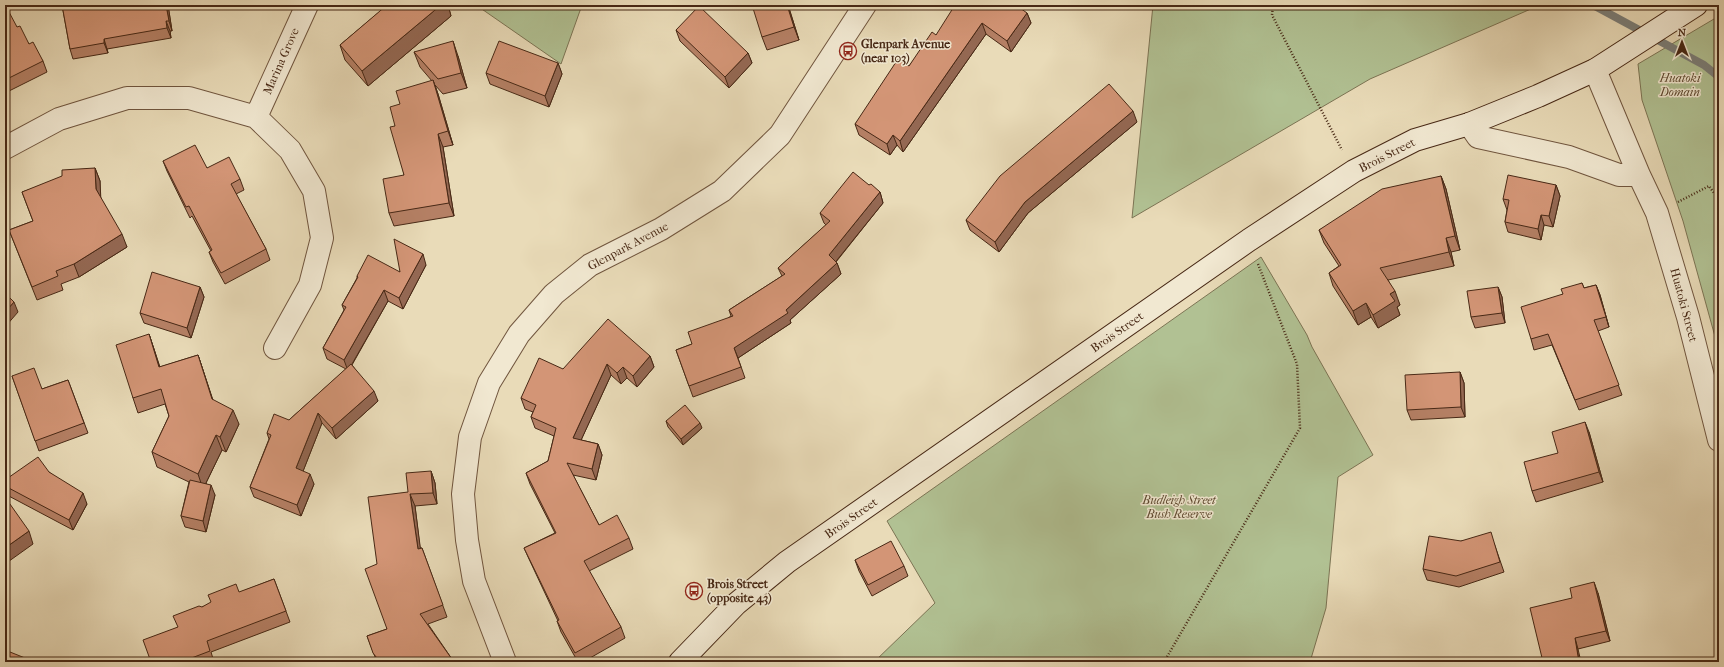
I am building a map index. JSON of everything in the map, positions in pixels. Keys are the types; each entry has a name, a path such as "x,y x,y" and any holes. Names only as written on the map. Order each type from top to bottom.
{"street":[{"name":"Marina Grove","path":"256,117 307,5"},
{"name":"Glenpark Avenue","path":"505,662 474,581 467,540 464,494 470,437 489,383 519,334 554,294 590,265 661,229 722,191 780,135 865,5"},
{"path":"1595,70 1696,5"},
{"name":"Brois Street","path":"680,662 736,604 787,562 1249,240 1354,171 1415,140 1469,124 1538,96 1595,70"},
{"name":"Huatoki Street","path":"1595,70 1638,174 1657,213 1688,317 1719,440"},
{"path":"5,148 59,119 127,98 188,98 256,117 290,150 314,191 322,238 310,285 275,348"},
{"path":"1469,124 1478,137 1569,157 1619,174 1638,174"}],"path":[{"path":"1272,5 1272,16 1354,171"},
{"path":"1657,213 1709,186 1719,200"},
{"path":"1164,662 1300,428 1297,364 1249,240"}],"green space":[{"path":"476,5 582,5 561,64"},
{"path":"1153,5 1540,5 1370,79 1132,218"},
{"name":"Huatoki Domain","path":"1719,16 1719,351 1683,221 1642,100 1638,64"},
{"name":"Budleigh Street Bush Reserve","path":"1261,257 1307,335 1312,347 1373,455 1338,477 1326,608 1310,662 874,662 935,603 887,521"}],"building":[{"path":"62,5 166,5 169,21 166,21 167,28 104,39 104,43 70,49"},
{"path":"387,5 441,5 362,71 340,45"},
{"path":"752,5 787,5 794,27 762,37"},
{"path":"955,5 1016,5 1027,13 1007,41 982,23 900,141 893,135 887,144 855,124 898,59 909,66 932,32 936,35"},
{"path":"699,6 748,53 725,77 676,30"},
{"path":"9,12 17,27 20,26 29,44 33,42 43,61 5,80 5,14"},
{"path":"453,41 461,73 438,79 414,52"},
{"path":"499,41 558,63 545,96 486,73"},
{"path":"433,80 448,131 438,134 449,203 389,213 383,179 404,175 390,127 395,126 390,107 400,104 396,91"},
{"path":"1109,84 1133,111 1025,202 995,242 966,220 1000,176"},
{"path":"195,145 207,168 229,157 240,179 231,184 266,249 221,273 209,252 212,250 189,206 186,207 163,161"},
{"path":"95,168 96,189 122,234 74,264 56,271 58,276 32,287 9,230 33,221 22,192 62,176 62,170"},
{"path":"853,172 880,192 829,255 837,263 786,310 788,313 734,348 741,367 689,386 676,350 692,344 688,332 733,316 729,310 785,274 778,268 830,221 820,213"},
{"path":"1508,175 1556,185 1549,216 1541,215 1538,229 1505,222 1509,200 1503,199"},
{"path":"1441,176 1455,236 1446,238 1449,252 1380,268 1395,291 1390,294 1395,301 1373,315 1366,303 1353,311 1329,273 1341,265 1319,230 1382,189"},
{"path":"394,239 423,254 399,298 384,290 344,360 323,348 346,307 342,305 358,277 357,276 368,255 400,272"},
{"path":"152,272 200,287 187,328 140,313"},
{"path":"1582,283 1584,288 1596,285 1606,317 1594,320 1619,385 1575,400 1548,334 1531,339 1521,307 1563,294 1561,289"},
{"path":"1498,287 1502,313 1471,317 1467,291"},
{"path":"5,293 14,302 5,312"},
{"path":"608,319 650,356 633,376 623,367 617,373 607,364 573,438 598,444 592,469 567,463 599,525 617,515 629,538 584,561 621,627 575,653 557,621 559,620 524,548 556,533 526,473 548,461 556,428 531,417 536,405 521,398 539,358 563,369"},
{"path":"149,334 159,367 198,355 212,399 233,410 220,437 216,435 198,474 152,452 169,416 161,389 133,398 116,345"},
{"path":"351,364 374,391 332,428 318,413 296,468 310,474 297,505 250,487 271,435 267,433 274,414 289,420"},
{"path":"34,368 42,389 68,380 84,423 35,441 12,376"},
{"path":"1460,372 1461,407 1407,410 1405,375"},
{"path":"685,405 700,423 681,439 666,421"},
{"path":"1585,422 1599,472 1532,491 1524,462 1558,453 1552,432"},
{"path":"38,457 49,472 83,493 69,520 5,486 5,480"},
{"path":"431,471 433,493 410,494 418,549 422,548 443,605 420,614 454,662 380,662 373,653 367,636 387,629 365,569 377,564 368,497 408,492 406,473"},
{"path":"190,480 211,485 203,521 181,516"},
{"path":"5,497 29,531 5,548"},
{"path":"1491,532 1500,562 1456,576 1423,569 1429,536 1461,541"},
{"path":"891,541 904,566 868,585 855,560"},
{"path":"274,579 286,611 207,641 210,651 181,662 151,662 143,640 178,627 173,616 199,606 202,607 211,602 208,595 236,584 239,592"},
{"path":"1594,582 1606,631 1575,638 1579,662 1543,662 1530,608 1572,598 1570,588"},
{"path":"5,650 35,662 5,662"},
{"path":"66,658 89,662 65,662"}],"waterway":[{"path":"1593,5 1704,65 1719,77"}],"place":[{"name":"Glenpark Avenue (near 103)","path":"848,51"},
{"name":"Brois Street (opposite 43)","path":"694,591"}]}
